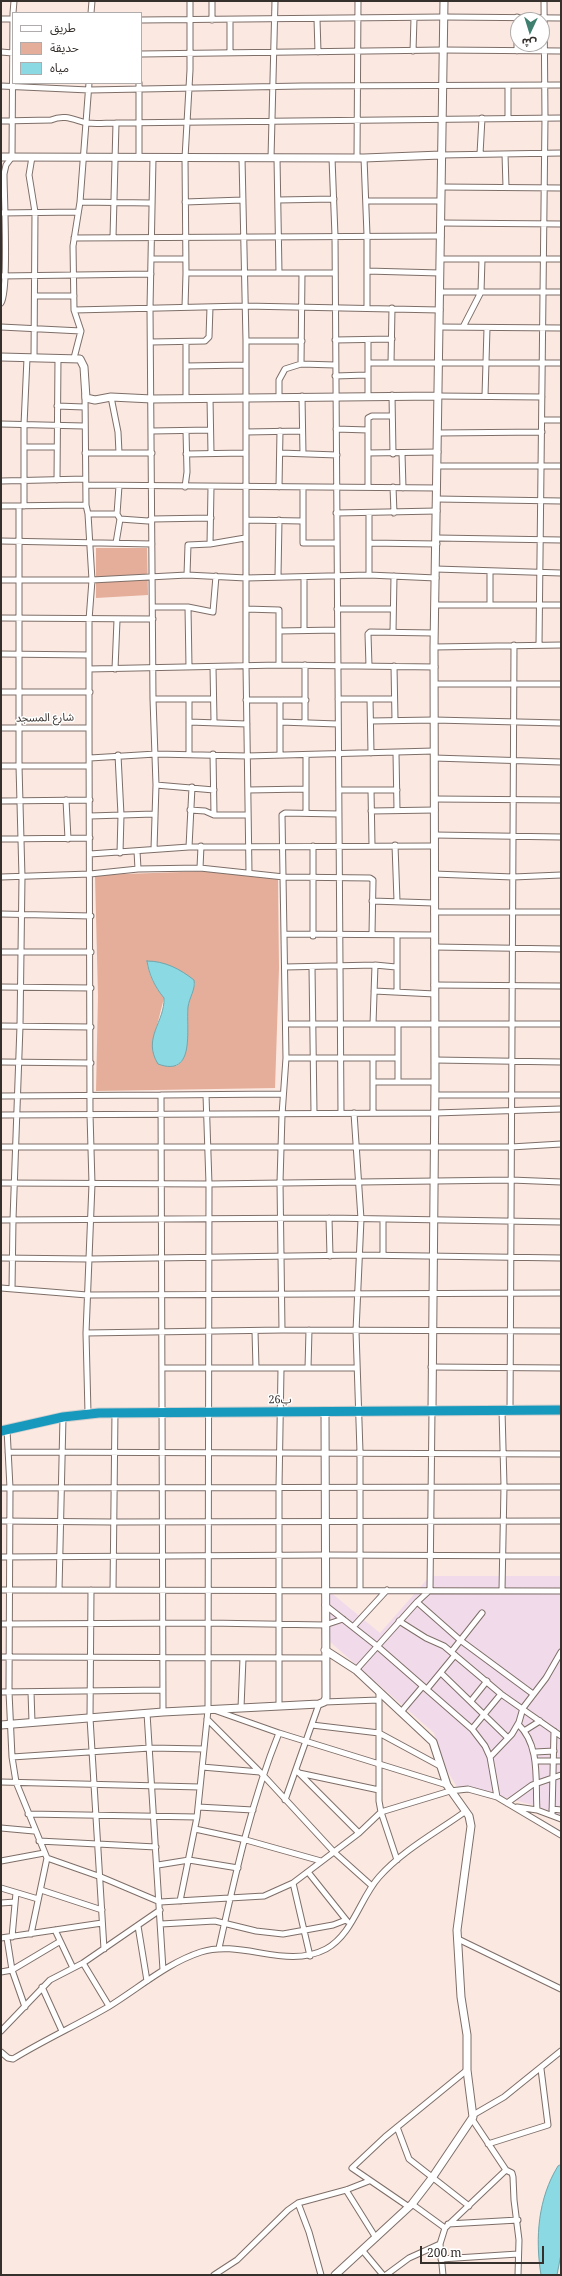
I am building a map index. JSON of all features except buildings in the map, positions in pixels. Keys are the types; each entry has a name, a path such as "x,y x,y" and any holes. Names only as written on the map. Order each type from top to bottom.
{"highway":[{"name":"26ب","path":"4,1430 63,1417 88,1413 115,1412 561,1410"}],"street":[{"path":"13,12 14,1"},
{"path":"91,12 92,1"},
{"path":"185,308 185,158 188,122 190,1"},
{"path":"212,1 212,20"},
{"path":"275,1 271,120 278,200 279,273"},
{"path":"358,1 357,120 360,158 366,201 368,235 367,307"},
{"path":"356,1670 399,1621 430,1590 432,1521 431,1367 435,1147 434,633 437,541 438,363 442,201 441,155 443,119 444,1"},
{"path":"544,1 544,12"},
{"path":"142,20 510,17"},
{"path":"413,51 414,18"},
{"path":"550,18 561,18"},
{"path":"1,19 12,19"},
{"path":"317,19 318,52"},
{"path":"230,20 230,53"},
{"path":"142,54 443,50 510,51"},
{"path":"550,51 561,51"},
{"path":"1,52 12,53"},
{"path":"539,645 545,52"},
{"path":"74,358 81,331 74,310 74,238 80,202 89,84"},
{"path":"139,84 139,158"},
{"path":"1,86 88,90 273,86 561,85"},
{"path":"1,303 4,298 4,170 12,157 12,86"},
{"path":"508,86 508,118"},
{"path":"1,121 51,120 58,117 73,117 86,122 116,124 271,120 561,118"},
{"path":"480,154 482,118"},
{"path":"113,237 112,203 116,124"},
{"path":"1,157 360,158 561,153"},
{"path":"506,154 506,187"},
{"path":"12,1289 14,1258 14,1183 18,1116 22,914 22,839 19,766 19,542 26,479 24,425 34,329 35,212 30,183 32,158"},
{"path":"153,158 151,203 152,259 150,342 152,399 153,699 156,754 154,849"},
{"path":"242,158 246,306 245,398 247,520 245,538 246,724 249,872"},
{"path":"332,158 335,236 334,307 337,456 337,665 339,755 338,846 341,935 341,1112"},
{"path":"442,187 561,188"},
{"path":"278,200 334,199"},
{"path":"185,202 243,200"},
{"path":"366,201 442,201"},
{"path":"80,202 151,203"},
{"path":"3,213 78,212"},
{"path":"441,223 561,224"},
{"path":"74,238 151,236 441,236"},
{"path":"152,259 186,259"},
{"path":"441,259 561,259"},
{"path":"463,327 481,292 482,259"},
{"path":"367,271 440,273"},
{"path":"186,273 335,273"},
{"path":"301,364 302,273"},
{"path":"3,276 151,274"},
{"path":"440,292 561,292"},
{"path":"35,296 74,296"},
{"path":"74,310 302,306 440,310"},
{"path":"150,342 205,341 208,339 210,307"},
{"path":"391,363 392,308"},
{"path":"1,327 81,331"},
{"path":"439,327 561,328"},
{"path":"485,396 487,328"},
{"path":"335,340 392,339"},
{"path":"246,340 302,341"},
{"path":"368,340 368,395"},
{"path":"186,342 186,398"},
{"path":"1,357 74,358 80,359 84,364 86,505 88,514 92,580 89,620 91,916 90,1114 92,1184 86,1334 88,1413"},
{"path":"57,480 56,426 58,358"},
{"path":"368,363 561,363"},
{"path":"279,397 281,374 290,366 301,364 335,365"},
{"path":"186,366 246,365"},
{"path":"335,376 367,375"},
{"path":"85,391 86,398 89,400 111,397 152,399 368,395 542,397"},
{"path":"392,395 393,454"},
{"path":"302,396 303,454"},
{"path":"111,397 118,432 118,453"},
{"path":"210,398 211,453"},
{"path":"57,406 84,407"},
{"path":"368,487 369,417 392,416"},
{"path":"542,420 561,420"},
{"path":"1,424 84,426"},
{"path":"336,429 368,430"},
{"path":"152,430 210,430"},
{"path":"185,487 187,472 186,431"},
{"path":"278,487 280,431"},
{"path":"246,432 302,431"},
{"path":"438,433 542,432"},
{"path":"24,447 56,447"},
{"path":"368,453 402,454 438,452"},
{"path":"86,453 152,453"},
{"path":"186,454 246,453"},
{"path":"280,453 337,456"},
{"path":"402,454 403,488"},
{"path":"438,466 561,466"},
{"path":"1,482 26,479 86,482 119,486 437,488"},
{"path":"116,543 120,519 117,514 119,486"},
{"path":"210,487 210,544"},
{"path":"303,487 303,543 337,543"},
{"path":"393,487 394,513"},
{"path":"437,499 561,501"},
{"path":"1,506 86,505"},
{"path":"336,513 437,511"},
{"path":"369,513 369,575"},
{"path":"88,514 117,514"},
{"path":"120,519 148,521 152,518 211,518"},
{"path":"247,520 302,521"},
{"path":"278,576 279,520"},
{"path":"187,576 187,547 191,544 210,544 245,538"},
{"path":"369,543 561,540"},
{"path":"1,541 152,544"},
{"path":"436,569 490,572 561,573"},
{"path":"490,572 490,604"},
{"path":"1,580 92,580 153,576 216,576 246,578 278,576 304,577 369,575 436,578"},
{"path":"153,606 188,607 213,612 216,576"},
{"path":"393,632 394,576"},
{"path":"304,577 304,630"},
{"path":"435,605 561,604"},
{"path":"188,607 189,667"},
{"path":"246,609 279,610 279,665"},
{"path":"337,609 394,609"},
{"path":"1,618 89,620 153,619"},
{"path":"116,669 117,620"},
{"path":"279,631 338,630"},
{"path":"370,666 369,632 434,633"},
{"path":"502,1590 504,1486 503,1452 510,1368 514,645"},
{"path":"434,646 561,645"},
{"path":"1,654 89,655"},
{"path":"89,669 279,665 435,667"},
{"path":"305,665 305,723"},
{"path":"394,666 394,720"},
{"path":"213,667 214,721"},
{"path":"434,684 561,684"},
{"path":"1,692 90,692"},
{"path":"153,699 213,699"},
{"path":"189,699 189,754"},
{"path":"338,699 394,699"},
{"path":"370,699 371,753"},
{"path":"246,700 306,700"},
{"path":"280,700 280,755"},
{"path":"371,721 434,720 561,723"},
{"path":"189,722 214,721 246,724"},
{"path":"280,722 338,724"},
{"name":"شارع المسجد","path":"1,728 89,728"},
{"path":"90,758 118,755 156,754 213,754 247,756 339,755 396,752 561,762"},
{"path":"396,752 397,810"},
{"path":"213,754 214,814"},
{"path":"118,755 121,815 120,853"},
{"path":"306,755 306,813"},
{"path":"1,766 89,766"},
{"path":"156,786 192,787 214,790"},
{"path":"189,846 192,787"},
{"path":"248,790 306,789"},
{"path":"339,790 397,790"},
{"path":"371,790 372,845"},
{"path":"435,799 561,800"},
{"path":"66,800 68,839"},
{"path":"1,801 90,800"},
{"path":"190,810 205,811 214,814 248,815"},
{"path":"371,811 435,810"},
{"path":"90,816 154,814"},
{"path":"282,1330 280,1182 282,1114 286,1058 286,1024 282,814 339,814"},
{"path":"435,835 561,837"},
{"path":"1,839 90,838"},
{"path":"395,845 397,901"},
{"path":"90,854 120,853 189,846 434,846"},
{"path":"200,868 201,846"},
{"path":"313,846 313,936"},
{"path":"137,851 138,869"},
{"path":"1,877 90,874 138,869 200,868 249,872 284,877 372,879 372,934"},
{"path":"434,874 513,877 561,876"},
{"path":"372,901 434,903"},
{"path":"434,912 561,912"},
{"path":"1,914 91,916"},
{"path":"284,934 313,936 372,934 434,935"},
{"path":"397,935 397,992"},
{"path":"434,947 561,949"},
{"path":"1,952 91,952"},
{"path":"284,968 341,965 375,965 396,968"},
{"path":"373,1024 375,965"},
{"path":"312,967 314,1113"},
{"path":"434,985 561,986"},
{"path":"1,987 91,988"},
{"path":"374,991 435,994"},
{"path":"286,1024 561,1024"},
{"path":"398,1025 398,1082"},
{"path":"1,1026 91,1027"},
{"path":"286,1058 397,1058"},
{"path":"373,1058 373,1113"},
{"path":"435,1060 561,1062"},
{"path":"1,1062 91,1063"},
{"path":"374,1082 435,1082"},
{"path":"1,1096 283,1094"},
{"path":"435,1095 561,1094"},
{"path":"161,1095 163,1712"},
{"path":"180,1901 197,1817 207,1719 210,1710 208,1658 209,1184 206,1095"},
{"path":"1,1115 282,1114 341,1112 435,1113 561,1109"},
{"path":"354,1113 361,1219 356,1331 360,1452 360,1590"},
{"path":"1,1147 511,1147 561,1144"},
{"path":"1,1183 162,1185 359,1181 511,1180 561,1182"},
{"path":"1,1220 91,1221 330,1218 561,1222"},
{"path":"330,1218 330,1256"},
{"path":"383,1220 383,1255"},
{"path":"1,1258 88,1259 359,1255 510,1256 561,1258"},
{"path":"1,1288 87,1295 561,1293"},
{"path":"86,1334 282,1330 561,1331"},
{"path":"308,1368 309,1330"},
{"path":"256,1331 256,1368"},
{"path":"431,1367 561,1368"},
{"path":"162,1368 357,1368"},
{"path":"279,1705 279,1453 281,1369"},
{"path":"285,1800 297,1772 312,1725 321,1703 326,1698 326,1453 324,1411"},
{"path":"113,1590 112,1522 115,1412"},
{"path":"59,1590 63,1417"},
{"path":"4,1430 8,1452 10,1488 8,1692 12,1757 16,1782 34,1831 47,1858 101,1877 160,1902 264,1896 293,1883 359,1833 381,1812 448,1788"},
{"path":"8,1452 503,1452 561,1454"},
{"path":"1,1488 561,1487"},
{"path":"1,1521 561,1521"},
{"path":"1,1557 208,1555 561,1556"},
{"path":"1,1590 208,1589 561,1591"},
{"path":"91,1590 89,1692 91,1752 99,1844 104,1949"},
{"path":"353,1627 387,1590"},
{"path":"417,1602 460,1640 533,1694"},
{"path":"326,1605 377,1646 472,1729 485,1746 490,1757 497,1797"},
{"path":"401,1712 441,1673 460,1640 482,1613"},
{"path":"1,1624 208,1623 325,1625 343,1619"},
{"path":"399,1621 453,1653 501,1694 561,1736"},
{"path":"490,1757 508,1738 518,1724 523,1708 559,1662 561,1652"},
{"path":"1,1657 243,1658 325,1654 356,1670 379,1696 401,1712 433,1742 448,1788 469,1816 471,1830 457,1930 461,1997 467,2035 467,2070 472,2117 506,2170 512,2173 514,2200 518,2220 518,2275"},
{"path":"241,1708 243,1658"},
{"path":"441,1673 508,1738"},
{"path":"471,1701 488,1682"},
{"path":"1,1692 163,1690"},
{"path":"31,1692 32,1722"},
{"path":"472,1729 501,1694"},
{"path":"1,1725 147,1713 321,1703 379,1696"},
{"path":"379,1696 379,1790 381,1812 397,1860"},
{"path":"210,1710 379,1764 448,1788 468,1789 497,1797 561,1835"},
{"path":"147,1713 158,1865 163,1970"},
{"path":"207,1719 261,1773 334,1852 372,1886"},
{"path":"524,1731 540,1721"},
{"path":"518,1724 524,1731 535,1752 537,1810"},
{"path":"312,1725 379,1733 440,1766"},
{"path":"552,1815 554,1732"},
{"path":"219,1948 229,1898 246,1840 261,1773 279,1733"},
{"path":"12,1757 150,1748 204,1749"},
{"path":"535,1752 554,1751"},
{"path":"536,1761 561,1761"},
{"path":"202,1767 261,1773"},
{"path":"297,1772 379,1790"},
{"path":"297,1772 359,1833"},
{"path":"507,1803 535,1783 553,1776 561,1775"},
{"path":"1,1782 152,1784 200,1787"},
{"path":"198,1807 253,1810"},
{"path":"516,1807 537,1810 561,1819"},
{"path":"552,1809 561,1810"},
{"path":"1,2052 8,2058 12,2058 109,2006 163,1970 201,1952 219,1948 295,1957 310,1956 336,1941 372,1886 397,1860 466,1812"},
{"path":"28,1814 154,1815 197,1817"},
{"path":"1,1828 34,1831"},
{"path":"195,1829 246,1840 321,1861"},
{"path":"39,1842 156,1847"},
{"path":"1,1861 44,1853"},
{"path":"30,1934 47,1858"},
{"path":"158,1865 189,1860 238,1868"},
{"path":"308,1872 348,1921"},
{"path":"293,1883 310,1956"},
{"path":"1,1888 38,1899"},
{"path":"41,1890 102,1910"},
{"path":"16,1893 7,1937 12,1970 25,2007"},
{"path":"1,1903 15,1902"},
{"path":"1,2031 42,1987 83,1963 160,1910"},
{"path":"161,1924 215,1921 264,1932 283,1934 348,1921"},
{"path":"7,1937 102,1923"},
{"path":"138,1926 147,1981"},
{"path":"55,1930 59,1942 73,1968"},
{"path":"458,1939 561,1989"},
{"path":"1,1972 12,1970 59,1942"},
{"path":"83,1963 109,2006"},
{"path":"42,1987 62,2031"},
{"path":"335,2275 363,2251 410,2205 432,2178 472,2117 498,2101 541,2069 561,2051"},
{"path":"488,2144 548,2125 541,2069"},
{"path":"467,2070 397,2127 353,2166 353,2170 369,2181 447,2226 518,2220"},
{"path":"397,2127 409,2159 469,2206"},
{"path":"443,2275 440,2244 447,2226 506,2170"},
{"path":"214,2275 237,2260 288,2210 298,2203 346,2190 369,2181"},
{"path":"346,2190 376,2238"},
{"path":"298,2203 309,2232 321,2275"},
{"path":"363,2251 385,2275 409,2258 440,2244"},
{"path":"441,2259 518,2254"}],"shaded area":[{"path":"430,1576 561,1576 561,1820 540,1807 470,1788 457,1787 440,1759 434,1733 321,1634 323,1586 380,1633"}],"green space":[{"path":"96,548 147,548 148,595 96,598"},
{"path":"211,871 278,879 279,968 275,1088 96,1091 98,996 95,875","holes":["147,961 195,984 188,1005 186,1048 181,1062 176,1066 153,1041 164,998 153,981"]}],"water":[{"path":"147,961 160,962 172,966 194,980 194,987 188,1007 188,1038 186,1049 184,1058 178,1064 170,1066 158,1064 154,1055 152,1046 153,1038 161,1015 164,998 153,981"},
{"path":"561,2165 561,2254 557,2275 541,2275 538,2233 542,2205 551,2178 558,2166"}]}
